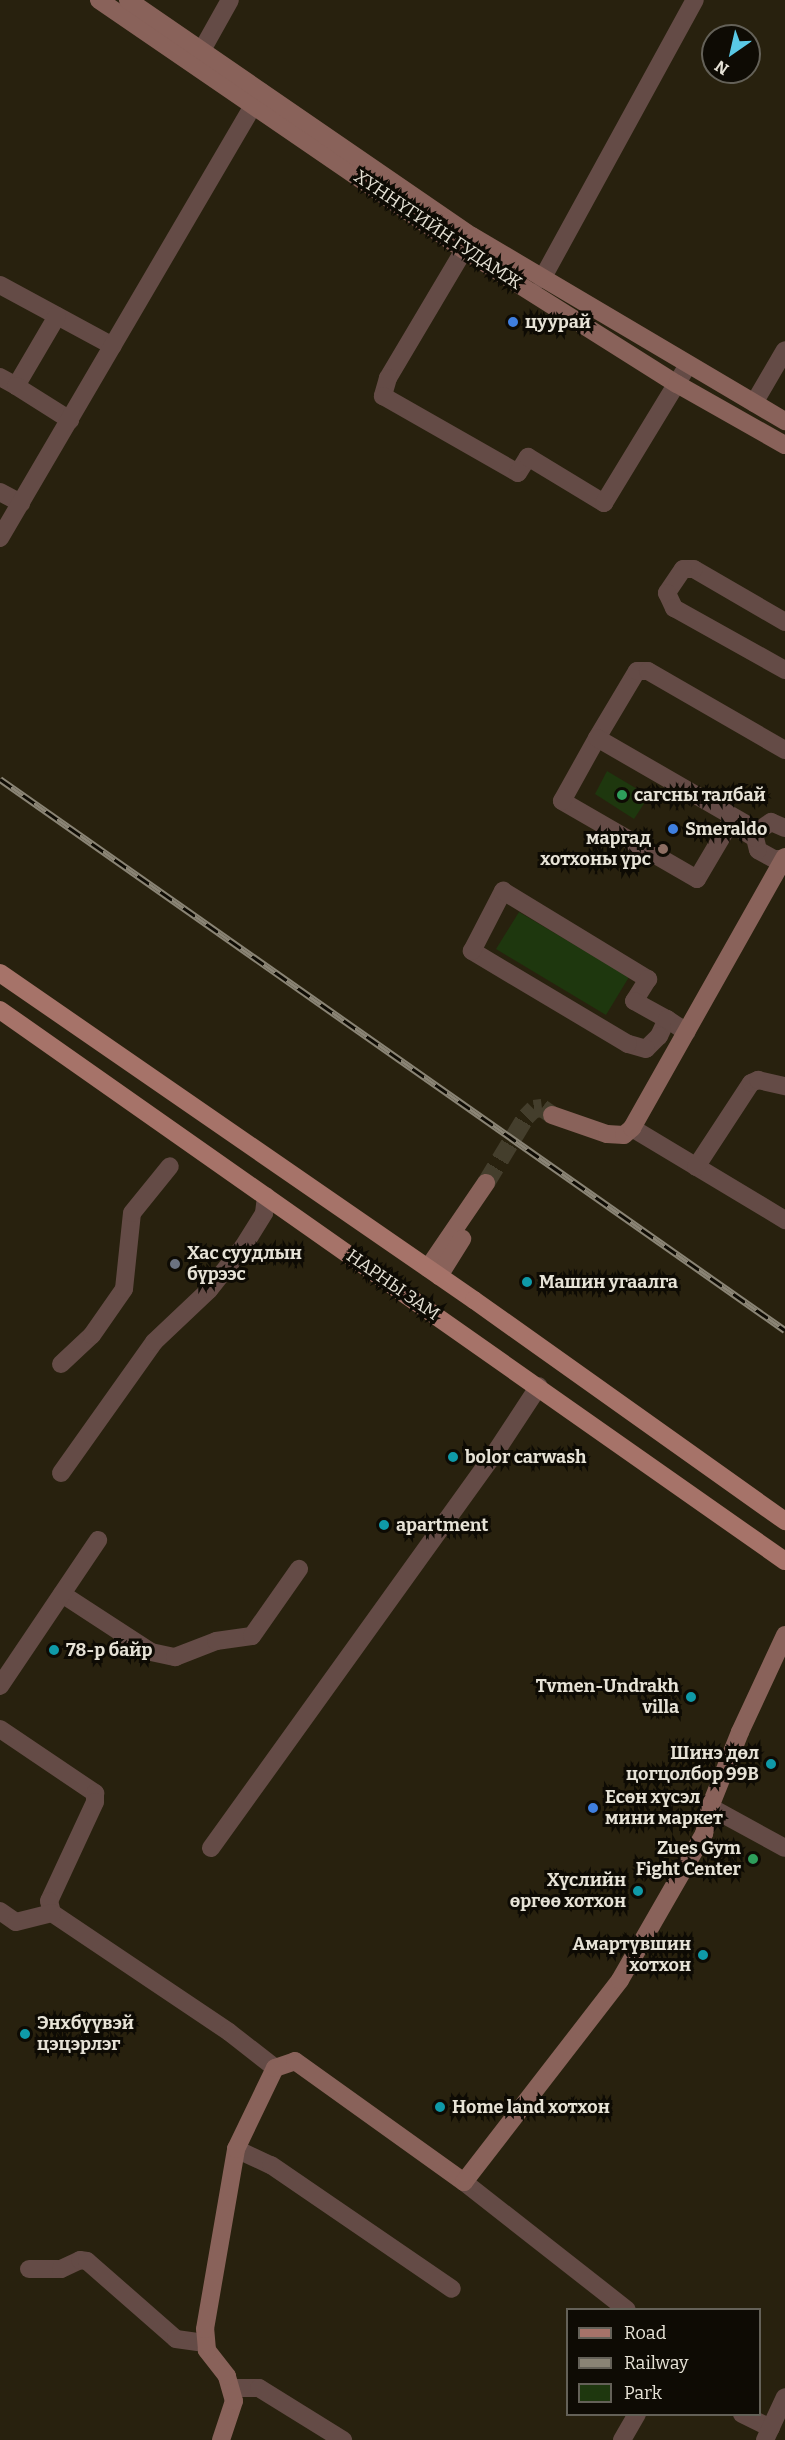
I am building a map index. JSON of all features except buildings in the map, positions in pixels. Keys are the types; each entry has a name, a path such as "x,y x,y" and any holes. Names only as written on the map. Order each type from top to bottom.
{"main road":[{"name":"НАРНЫ ЗАМ","path":"0,973 433,1272 785,1521"},
{"name":"НАРНЫ ЗАМ","path":"0,1010 535,1383 785,1561"},
{"path":"535,1383 538,1362 549,1353"}],"street":[{"name":"ХҮННҮГИЙН ГУДАМЖ","path":"99,0 542,279 785,421"},
{"name":"ХҮННҮГИЙН ГУДАМЖ","path":"128,0 202,50 257,98 464,250 677,384 785,445"},
{"path":"202,50 230,0"},
{"path":"542,279 695,0"},
{"path":"0,538 257,98"},
{"path":"464,250 388,378 384,396 518,472 528,457 604,503 688,365"},
{"path":"0,285 113,345"},
{"path":"57,316 8,381 70,420"},
{"path":"754,403 785,350"},
{"path":"0,492 21,503"},
{"path":"785,622 694,569 683,569 667,593 674,608 785,670"},
{"path":"784,858 774,859 758,850 755,838 730,823 697,879 562,801 637,671 648,671 785,750"},
{"path":"597,738 758,831 771,822 785,828"},
{"path":"552,1115 607,1134 624,1135 632,1128 784,858"},
{"path":"667,1019 659,1036 646,1049 628,1044 472,951 503,891 648,979 634,1001 667,1019 687,1032"},
{"path":"696,1167 751,1083 758,1080 785,1086"},
{"path":"632,1128 785,1220"},
{"path":"62,1364 92,1335 124,1289 132,1213 170,1166"},
{"path":"433,1272 489,1186"},
{"path":"61,1473 154,1342 209,1290 243,1247 264,1213 266,1196"},
{"path":"211,1848 491,1459 535,1383"},
{"path":"0,1686 98,1540"},
{"path":"62,1594 151,1652 175,1657 216,1641 252,1636 299,1569"},
{"path":"464,2182 608,2001 704,1833 710,1807 785,1635"},
{"path":"0,1730 95,1793 95,1802 49,1901 52,1913 229,2032 275,2068"},
{"path":"710,1807 785,1848"},
{"path":"0,1911 16,1922 52,1913"},
{"path":"221,2440 233,2413 232,2388 205,2343 236,2149 275,2068 295,2061 464,2182 624,2308"},
{"path":"236,2149 271,2165 452,2289"},
{"path":"29,2269 61,2269 80,2260 87,2261 176,2339 205,2343"},
{"path":"232,2388 259,2388 343,2440"},
{"path":"743,2416 768,2434 785,2397"},
{"path":"622,2440 636,2416"}],"green space":[{"name":"сагсны талбай","path":"607,771 649,796 634,819 595,794"},
{"path":"519,912 629,977 606,1015 496,949"}],"tunnel":[{"path":"486,1183 526,1117 534,1109 542,1108 552,1115"}],"railway":[{"path":"0,779 785,1330"}],"place":[{"name":"цуурай","path":"513,322"},
{"name":"сагсны талбай","path":"622,795"},
{"name":"Smeraldo","path":"673,829"},
{"name":"маргад хотхоны үрс","path":"663,849"},
{"name":"Хас суудлын бүрээс","path":"175,1264"},
{"name":"Машин угаалга","path":"527,1282"},
{"name":"bolor carwash","path":"453,1457"},
{"name":"apartment","path":"384,1525"},
{"name":"78-р байр","path":"54,1650"},
{"name":"Tvmen-Undrakh villa","path":"691,1697"},
{"name":"Шинэ дөл цогцолбор 99В","path":"771,1764"},
{"name":"Есөн хүсэл мини маркет","path":"593,1808"},
{"name":"Zues Gym Fight Center","path":"753,1859"},
{"name":"Хүслийн өргөө хотхон","path":"638,1891"},
{"name":"Амартүвшин хотхон","path":"703,1955"},
{"name":"Энхбүүвэй цэцэрлэг","path":"25,2034"},
{"name":"Home land хотхон","path":"440,2107"}]}
